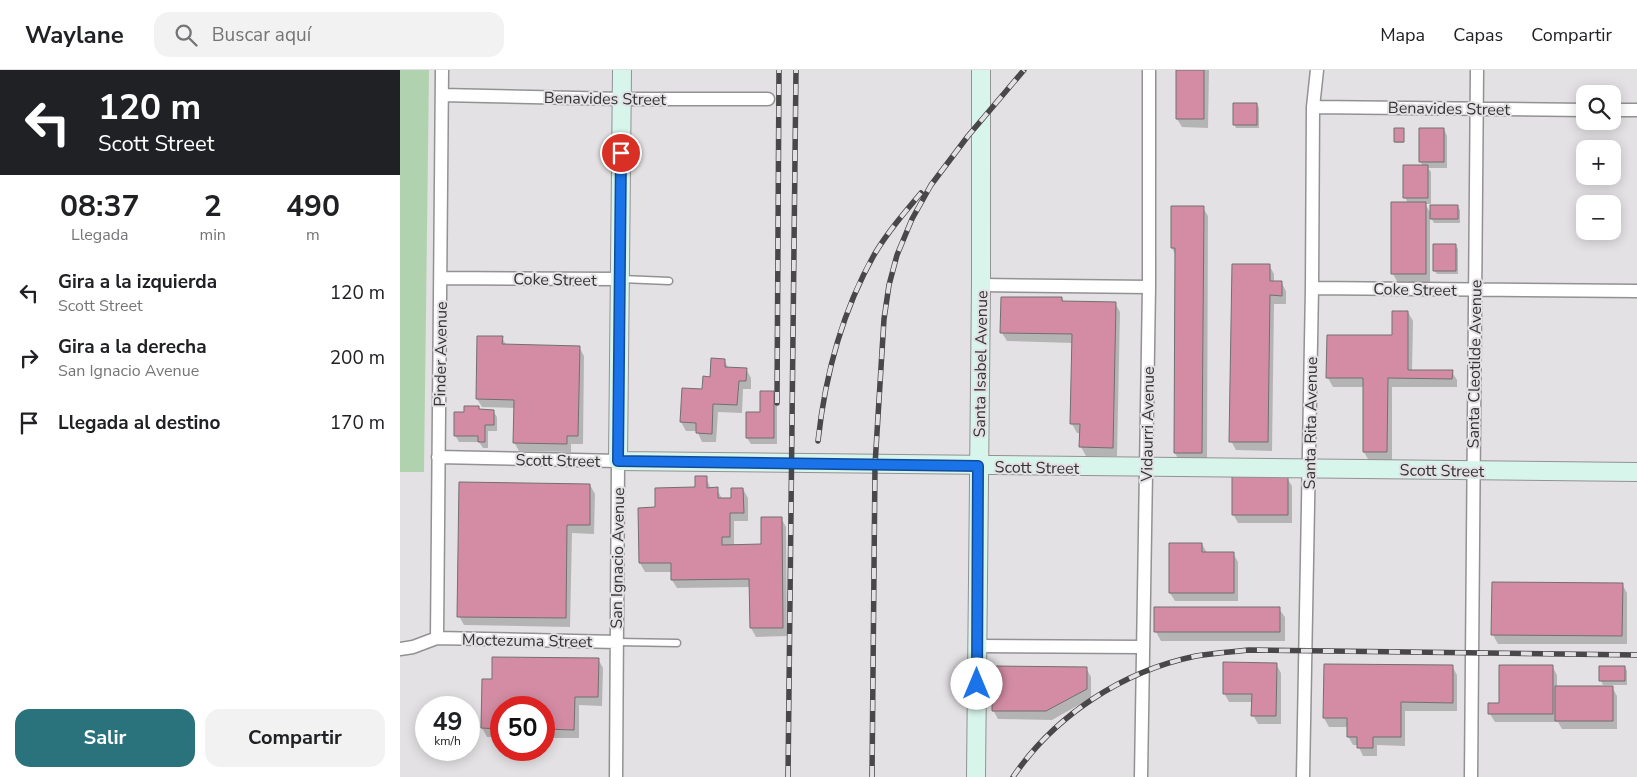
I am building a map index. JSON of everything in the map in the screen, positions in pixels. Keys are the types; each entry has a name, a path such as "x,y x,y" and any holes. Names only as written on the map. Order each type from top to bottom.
{"street":[{"name":"Pinder Avenue","path":"437,638 442,70"},
{"name":"San Ignacio Avenue","path":"616,777 622,70"},
{"name":"Santa Isabel Avenue","path":"976,777 981,284 981,70"},
{"name":"Vidaurri Avenue","path":"1140,777 1146,468 1149,70"},
{"name":"Santa Rita Avenue","path":"1303,777 1312,288 1313,107 1317,70"},
{"name":"Santa Cleotilde Avenue","path":"1471,777 1477,70"},
{"name":"Benavides Street","path":"442,95 622,99 768,99"},
{"name":"Benavides Street","path":"1313,107 1576,110"},
{"path":"1621,110 1637,110"},
{"name":"Coke Street","path":"441,278 620,279"},
{"path":"981,284 1148,288"},
{"name":"Coke Street","path":"1312,288 1637,291"},
{"name":"Scott Street","path":"438,457 978,466 1637,472"},
{"path":"400,649 413,647 437,638"},
{"name":"Moctezuma Street","path":"437,638 617,642"},
{"path":"977,646 1142,647"}],"lane":[{"name":"Coke Street","path":"620,279 669,281"},
{"name":"Moctezuma Street","path":"617,642 677,643"}],"green space":[{"path":"400,70 429,70 424,472 400,472"}],"building":[{"path":"1176,70 1204,70 1204,119 1176,119"},
{"path":"1233,103 1257,103 1257,125 1233,125"},
{"path":"1394,128 1404,128 1404,142 1394,142"},
{"path":"1419,128 1444,128 1444,162 1419,162"},
{"path":"1403,165 1428,165 1428,198 1403,198"},
{"path":"1391,202 1426,202 1426,274 1391,274"},
{"path":"1430,205 1458,205 1458,219 1430,219"},
{"path":"1171,206 1204,206 1202,453 1174,453 1175,248 1171,248"},
{"path":"1433,244 1456,244 1456,271 1433,271"},
{"path":"1232,264 1270,264 1270,281 1282,281 1282,296 1270,295 1268,442 1229,442"},
{"path":"1001,297 1062,297 1062,301 1116,302 1113,448 1079,447 1080,424 1070,424 1072,334 1000,333"},
{"path":"1392,311 1408,311 1408,370 1453,370 1452,379 1388,378 1387,452 1363,452 1363,378 1326,378 1327,335 1392,335"},
{"path":"477,336 503,336 502,344 580,346 578,436 567,436 567,444 513,443 514,400 476,399"},
{"path":"711,358 725,359 725,367 747,368 746,381 739,381 737,405 713,404 712,434 696,433 696,423 680,422 682,388 702,389 703,376 710,377"},
{"path":"760,391 774,391 774,438 746,438 746,412 760,412"},
{"path":"464,406 479,406 479,409 494,410 494,425 485,425 485,442 478,442 478,436 454,436 454,412 464,412"},
{"path":"695,476 707,476 707,488 718,487 718,498 731,498 731,488 743,488 744,513 730,513 730,537 722,537 722,545 761,544 761,517 782,517 783,628 750,628 749,579 671,580 671,563 639,563 638,508 655,507 655,488 695,487"},
{"path":"1232,476 1288,476 1288,515 1232,515"},
{"path":"459,482 590,484 590,525 567,525 566,618 457,617"},
{"path":"1169,543 1202,543 1202,552 1234,552 1234,593 1169,593"},
{"path":"1492,582 1623,583 1622,636 1491,635"},
{"path":"1154,607 1280,607 1280,632 1154,632"},
{"path":"492,657 599,658 598,697 575,697 574,730 555,729 555,696 490,696 490,728 481,728 482,679 492,679"},
{"path":"1223,662 1277,663 1276,716 1251,716 1252,694 1223,694"},
{"path":"1324,664 1453,665 1453,703 1401,702 1401,737 1373,737 1373,748 1357,748 1357,737 1347,737 1347,718 1323,718"},
{"path":"1499,665 1553,665 1553,714 1488,714 1488,703 1499,703"},
{"path":"992,666 1087,667 1087,689 1046,711 992,711"},
{"path":"1599,666 1625,666 1625,681 1599,681"},
{"path":"1555,686 1613,686 1613,721 1555,721"}],"railway":[{"path":"777,403 779,70"},
{"path":"788,777 796,70"},
{"path":"872,777 875,465 884,319 889,285 897,255 912,219 931,185 968,136 1024,70"},
{"path":"818,441 830,369 853,299 879,247 921,193"},
{"path":"1013,777 1049,734 1070,715 1093,699 1143,673 1169,663 1196,656 1249,650 1637,655"}],"route":[{"path":"621,153 618,461 978,466 977,684"}]}
